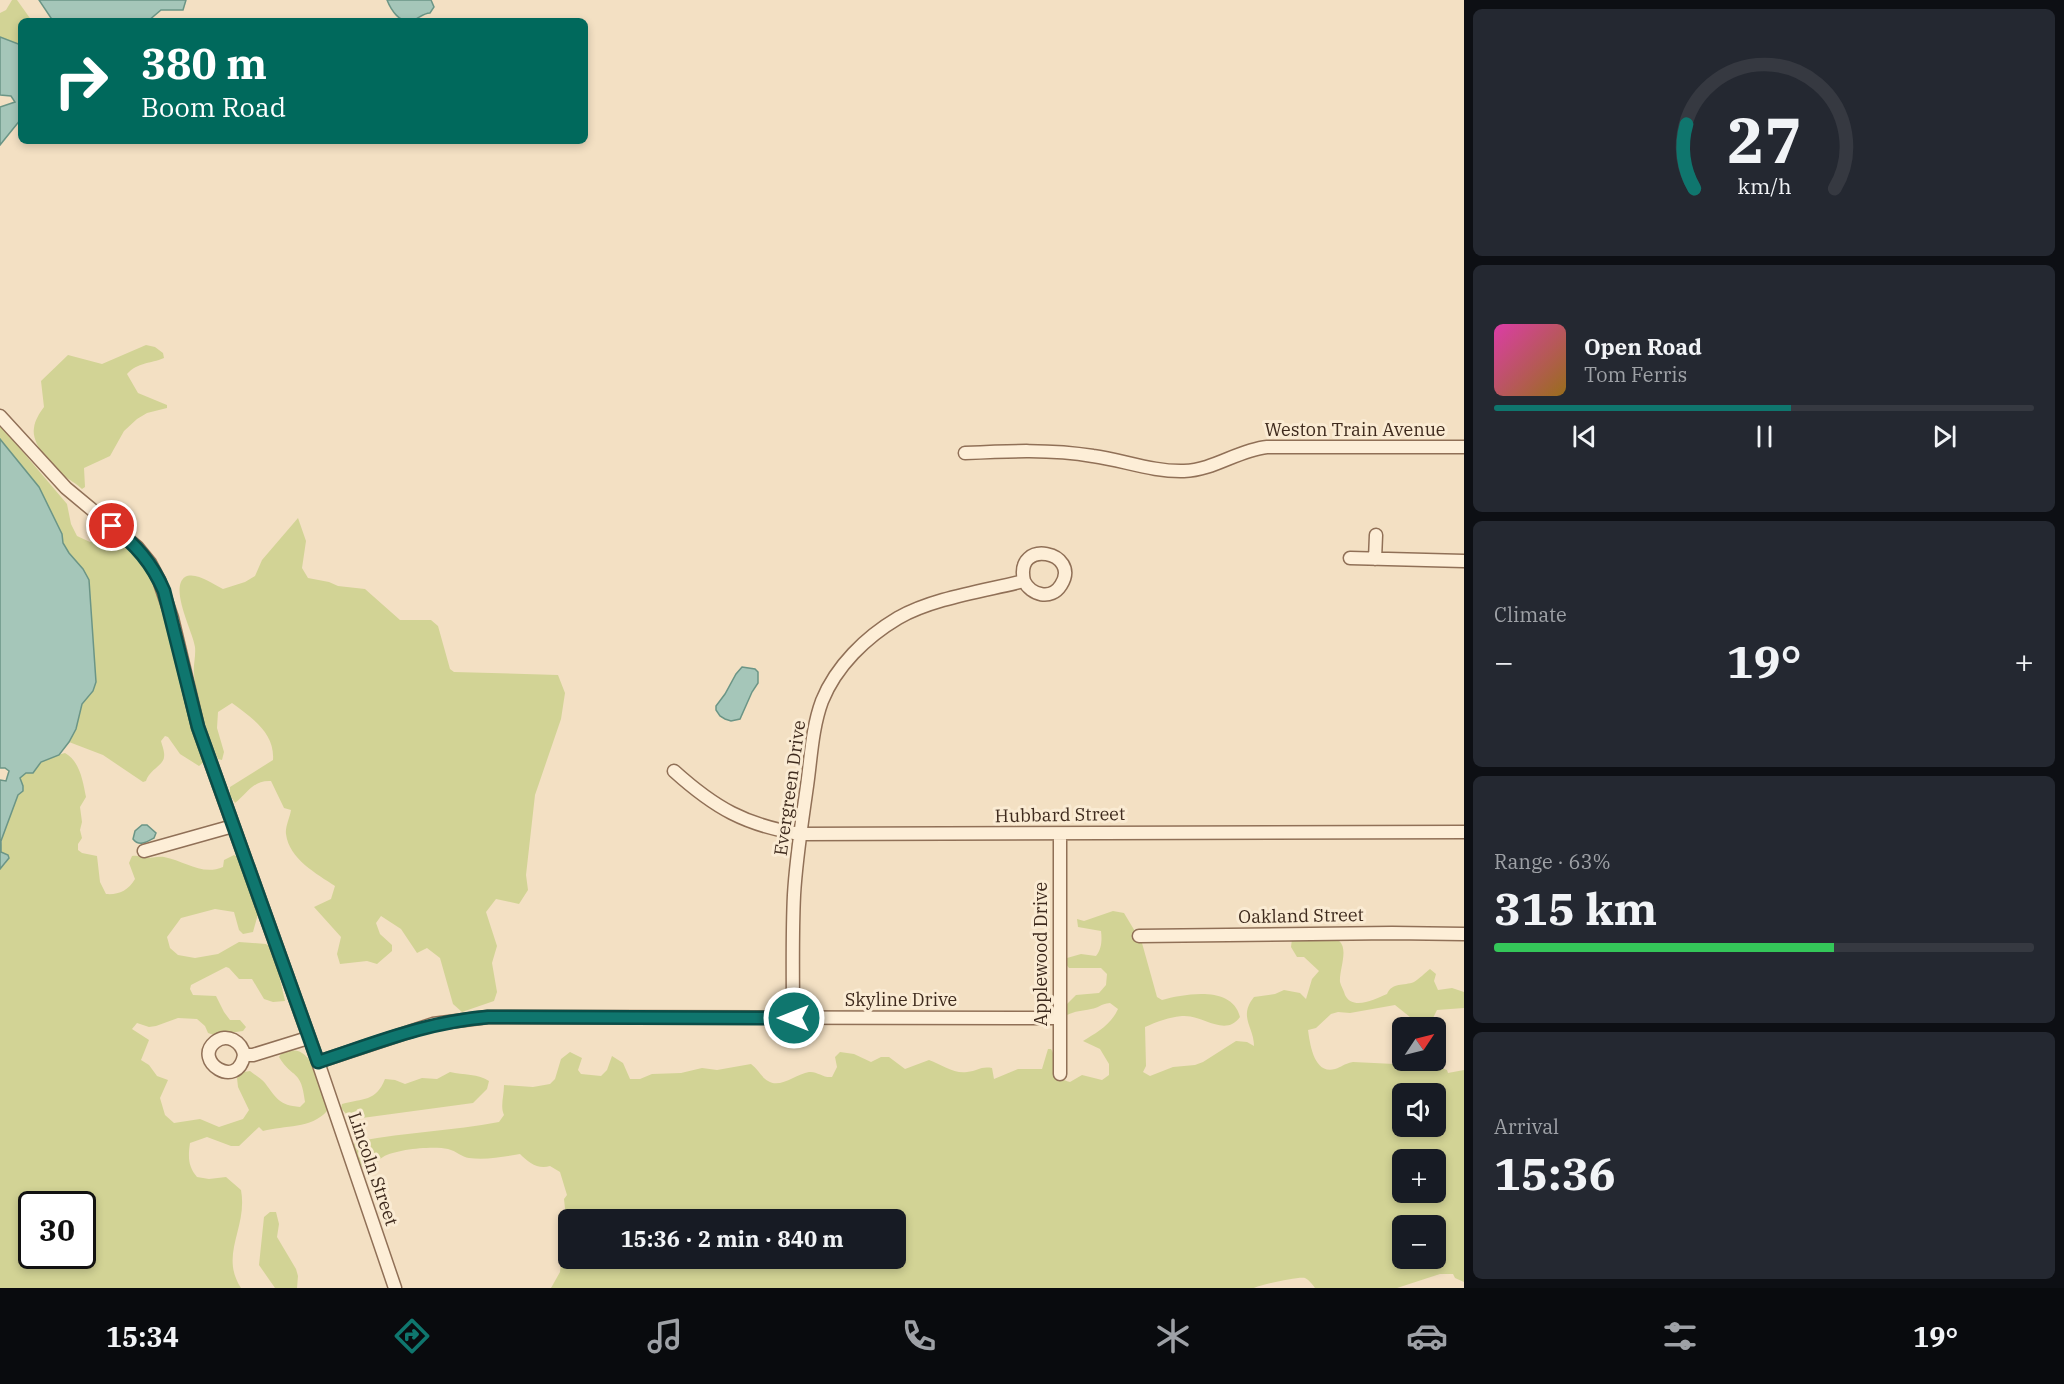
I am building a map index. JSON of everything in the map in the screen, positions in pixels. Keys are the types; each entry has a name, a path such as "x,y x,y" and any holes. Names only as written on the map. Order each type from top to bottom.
{"street":[{"name":"Lincoln Street","path":"0,416 66,488 137,547 156,574 172,618 198,727 318,1062 395,1288"},
{"name":"Weston Train Avenue","path":"965,453 1065,452 1155,469 1184,471 1208,468 1247,451 1267,447 1464,447"},
{"path":"1375,559 1376,535"},
{"path":"1350,558 1464,561"},
{"name":"Evergreen Drive","path":"794,1018 794,893 800,834 814,734 829,688 852,654 882,628 910,612 935,603 1024,581"},
{"name":"Hubbard Street","path":"674,771 708,800 743,819 761,826 800,834 1464,832"},
{"path":"144,851 233,826"},
{"name":"Applewood Drive","path":"1060,834 1058,1017 1060,1074"},
{"name":"Oakland Street","path":"1139,936 1303,933 1464,934"},
{"name":"Skyline Drive","path":"318,1062 405,1032 461,1019 488,1017 1058,1017"},
{"path":"244,1055 261,1054 308,1038"}],"green space":[{"path":"12,0 17,0 30,18 18,18 18,44 0,37 0,13 6,10"},
{"path":"146,345 155,347 163,353 164,358 140,365 127,374 138,393 167,405 167,408 147,413 137,419 124,431 110,456 84,468 85,487 82,489 53,466 36,441 35,425 44,407 41,381 68,355 102,364"},
{"path":"0,425 67,504 71,524 77,536 90,542 105,531 113,532 145,565 160,599 202,747 205,761 199,766 180,754 165,736 161,741 163,760 143,782 103,755 69,742 76,729 82,704 93,691 96,682 89,581 83,569 63,543 62,534 39,487 0,439"},
{"path":"298,518 306,541 302,568 308,578 338,586 365,589 400,620 431,620 438,626 450,669 454,672 558,675 565,693 561,719 535,795 526,875 528,890 519,904 496,899 486,912 497,946 492,963 497,992 494,1001 462,1012 453,1004 440,958 427,948 417,953 401,929 381,916 376,923 380,934 392,945 392,951 377,964 367,961 340,964 337,954 341,937 314,907 331,899 335,886 312,871 292,851 286,831 291,810 284,808 271,781 255,785 235,803 230,795 230,787 273,760 273,750 261,727 232,703 218,712 217,728 224,752 222,760 218,759 197,695 194,671 195,647 183,610 181,583 185,577 189,576 204,579 223,589 245,582 255,576 262,560"},
{"path":"65,753 74,761 80,772 86,797 80,807 82,838 78,844 78,850 97,856 100,882 106,894 122,891 129,887 135,879 129,863 132,856 164,857 208,870 223,867 224,860 234,855 238,857 258,914 253,932 243,934 239,930 234,912 215,909 181,918 167,937 170,948 178,955 195,958 218,954 239,942 266,944 273,949 285,1001 273,1002 264,999 252,979 239,979 226,967 191,985 190,989 193,995 216,996 230,1020 240,1020 246,1027 243,1031 214,1035 208,1033 205,1026 197,1019 178,1018 149,1027 137,1023 132,1029 149,1040 141,1060 149,1065 157,1076 168,1080 160,1098 165,1115 174,1123 200,1119 219,1127 243,1119 249,1110 238,1087 237,1078 244,1072 250,1071 264,1082 279,1100 287,1105 300,1107 305,1102 301,1084 279,1057 283,1051 300,1052 307,1057 316,1071 327,1111 321,1117 297,1126 263,1131 259,1127 239,1146 231,1146 207,1137 190,1143 189,1161 197,1177 209,1179 226,1177 241,1190 241,1217 233,1252 233,1264 235,1276 241,1288 0,1288 0,869 6,863 1,844 9,817 23,786 19,779 22,774 50,757"},
{"path":"1113,911 1124,913 1142,943 1157,997 1162,1000 1195,994 1218,996 1228,1000 1240,1017 1234,1023 1220,1025 1190,1016 1182,1016 1145,1027 1146,1066 1143,1072 1150,1076 1173,1067 1203,1062 1236,1041 1247,1042 1254,1046 1247,1010 1254,997 1275,994 1284,990 1300,993 1306,999 1312,979 1319,971 1304,957 1297,957 1291,947 1292,939 1339,941 1343,949 1340,982 1345,995 1353,1002 1371,1001 1387,994 1395,986 1414,982 1430,969 1436,974 1434,981 1438,990 1452,988 1464,992 1464,1008 1437,1010 1434,1017 1410,1017 1395,1005 1331,1014 1316,1028 1308,1030 1314,1057 1322,1067 1328,1070 1353,1062 1392,1064 1392,1071 1446,1070 1448,1073 1464,1070 1464,1282 1455,1278 1453,1274 1440,1274 1397,1288 1315,1288 1308,1280 1302,1278 1254,1288 551,1288 560,1269 906,1269 906,1209 565,1209 564,1199 567,1195 560,1172 550,1166 541,1167 534,1164 520,1154 475,1159 448,1149 415,1149 389,1154 381,1158 370,1170 363,1168 355,1154 354,1144 360,1141 499,1122 504,1115 502,1104 504,1085 533,1087 550,1084 555,1079 561,1059 570,1052 582,1058 578,1070 581,1074 601,1076 607,1070 612,1056 623,1063 630,1079 640,1079 652,1074 681,1073 702,1068 717,1070 751,1064 766,1079 778,1083 809,1072 832,1077 837,1067 835,1057 840,1052 854,1054 871,1062 881,1057 889,1057 905,1069 929,1060 957,1072 992,1068 994,1079 1018,1069 1042,1069 1048,1049 1051,1049 1055,1072 1062,1079 1070,1082 1082,1075 1102,1080 1109,1075 1109,1064 1100,1049 1083,1041 1107,1024 1118,1009 1110,1003 1067,1015 1066,1005 1076,995 1099,993 1106,985 1107,974 1101,968 1069,968 1065,963 1067,958 1081,954 1096,956 1099,950 1101,931 1078,927 1077,919 1084,921"},
{"path":"450,1072 485,1079 489,1081 487,1089 473,1103 362,1118 347,1115 341,1108 342,1104 373,1095 385,1079 405,1084 422,1078 437,1079"},
{"path":"270,1212 276,1212 279,1224 277,1237 296,1269 297,1288 275,1288 259,1265 264,1217"}],"shaded area":[{"path":"39,0 186,0 183,10 161,10 152,18 51,18"},
{"path":"387,0 431,0 434,7 430,13 418,18 400,18"},
{"path":"0,37 18,44 18,123 0,145 0,107 15,102 11,96 0,95"},
{"path":"0,439 39,487 62,534 63,543 89,580 96,682 93,691 82,704 76,729 59,755 41,762 33,773 26,773 20,778 23,791 18,795 1,841 1,852 9,858 0,869 0,780 6,781 9,771 0,768"},
{"path":"742,667 755,669 758,672 758,683 740,719 731,721 720,716 716,706"},
{"path":"142,825 147,825 156,833 154,838 140,843 133,839 135,831"}],"route":[{"path":"112,526 144,555 164,591 198,727 318,1062 405,1032 461,1019 488,1017 794,1018"}]}
